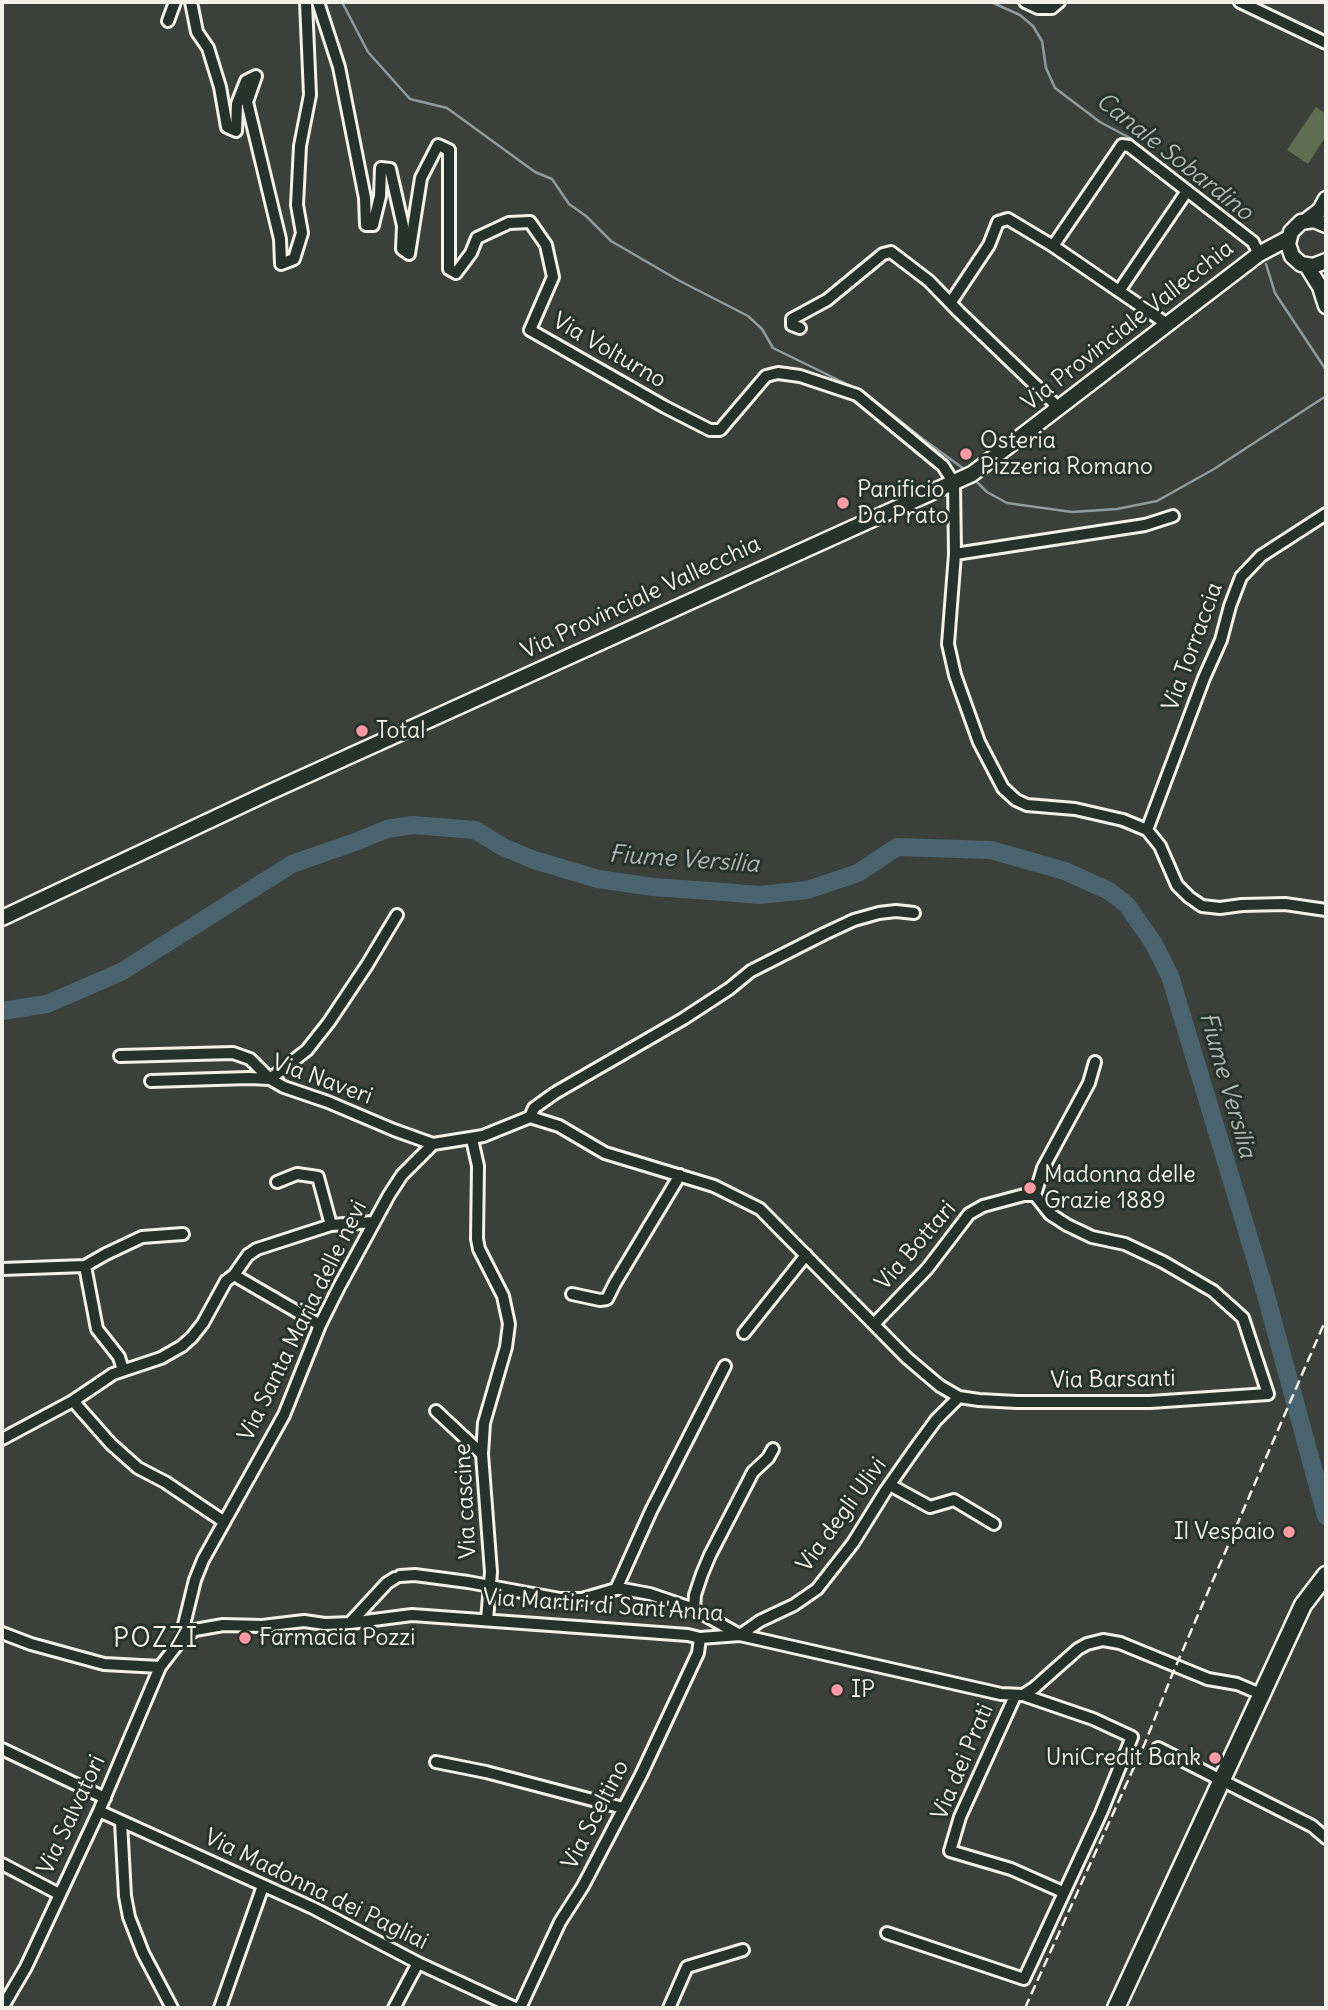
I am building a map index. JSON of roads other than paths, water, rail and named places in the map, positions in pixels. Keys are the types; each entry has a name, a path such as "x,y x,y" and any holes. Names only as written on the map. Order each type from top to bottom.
{"main road":[{"name":"Via Provinciale Vallecchia","path":"2,918 268,793 972,474 1259,254 1289,238 1295,226 1320,210 1326,199"},
{"path":"1307,220 1326,225"},
{"path":"1289,238 1290,250 1296,260 1307,266 1325,262 1320,287"},
{"name":"Via Provinciale Vallecchia","path":"1259,254 1292,256"},
{"path":"1307,266 1320,287 1326,306"},
{"path":"1116,2008 1304,1605 1323,1578"}],"street":[{"path":"168,21 176,2"},
{"path":"191,2 197,32 208,48 220,87 227,127 236,131 237,104 246,81 256,76 247,102 280,239 281,264 294,259 302,233 297,205 300,146 310,94 306,2"},
{"name":"Via Volturno","path":"318,2 339,67 365,198 366,225 373,225 380,195 381,168 390,169 403,226 402,249 409,254 421,178 438,145 449,150 449,269 456,273 471,253 477,238 509,223 530,222 546,245 553,277 530,330 710,430 720,430 766,376 778,373 800,376 858,396 943,466 954,483"},
{"path":"1025,2 1038,8 1052,8 1059,2"},
{"path":"1240,2 1326,43"},
{"path":"1053,246 1122,145 1129,146 1253,242 1259,254"},
{"path":"1119,291 1187,191"},
{"path":"951,302 989,245 998,222 1008,219 1053,246 1167,324"},
{"path":"800,328 792,325 792,319 827,300 883,254 891,252 929,281 1059,408"},
{"path":"954,483 955,554 948,644 954,675 979,742 1003,788 1016,800 1027,804 1075,809 1123,820 1147,830 1160,846 1177,885 1202,906 1220,908 1286,904 1326,910"},
{"name":"Via Torraccia","path":"1147,830 1221,640 1241,577 1261,556 1326,514"},
{"path":"955,554 1145,525 1173,516"},
{"path":"530,1117 534,1108 555,1093 683,1019 751,971 854,920 896,911 914,913"},
{"path":"120,1056 233,1053 250,1059 270,1079 307,1050 329,1022 397,915"},
{"path":"1035,1195 1043,1168 1089,1083 1095,1062"},
{"name":"Via Naveri","path":"151,1081 270,1079 284,1087 433,1144"},
{"path":"433,1144 472,1139 530,1117 559,1126 605,1153 714,1186 760,1209 907,1358 940,1386 959,1397"},
{"name":"Via cascine","path":"472,1139 478,1166 479,1250 503,1296 509,1324 506,1346 496,1384 486,1408 484,1423 482,1454 491,1572 488,1620"},
{"name":"Via Santa Maria delle nevi","path":"180,1641 199,1570 223,1521 284,1415 320,1325 373,1222 402,1175 433,1144"},
{"path":"277,1182 297,1174 318,1177 331,1225"},
{"path":"572,1294 607,1299 680,1175"},
{"name":"Via Bottari","path":"874,1324 927,1269 969,1214 983,1206 1024,1195 1035,1195"},
{"name":"Via Barsanti","path":"959,1397 1017,1402 1150,1402 1268,1394 1243,1318 1213,1291 1125,1244 1092,1237 1050,1214 1035,1195"},
{"path":"2,1439 123,1370 161,1358 182,1346 203,1323 226,1282 248,1255 257,1249 331,1225 373,1222"},
{"path":"2,1269 85,1266 142,1237 183,1234"},
{"path":"744,1333 806,1255"},
{"path":"85,1266 97,1329 119,1357 123,1370"},
{"path":"234,1275 320,1325"},
{"path":"616,1589 725,1366"},
{"name":"Via degli Ulivi","path":"740,1634 760,1620 794,1605 817,1588 853,1543 936,1420 959,1397"},
{"path":"72,1401 111,1444 138,1468 165,1482 223,1521"},
{"path":"436,1411 482,1454"},
{"path":"694,1609 695,1595 710,1555 753,1472 768,1458 773,1449"},
{"path":"890,1485 930,1507 954,1500 994,1524"},
{"path":"350,1623 387,1583 397,1577 415,1575 560,1599 582,1599 616,1589 650,1594 694,1609 740,1634"},
{"name":"Via Martiri di Sant'Anna","path":"180,1641 195,1630 223,1625 262,1626 304,1621 350,1623 412,1615 700,1638 740,1634 908,1674 1019,1695 1093,1719 1132,1737 1101,1813 1063,1892"},
{"path":"2,1633 104,1664 160,1667"},
{"name":"Via Sceltino","path":"518,2008 555,1931 583,1886 641,1775 698,1653 700,1638"},
{"path":"1019,1695 1034,1688 1078,1649 1102,1640 1120,1643 1208,1679 1237,1684 1263,1695"},
{"name":"Via Salvatori","path":"2,2008 26,1967 99,1811 160,1667 180,1641"},
{"name":"Via dei Prati","path":"1019,1695 960,1816 950,1851 1011,1870 1063,1892"},
{"path":"1158,1748 1311,1826 1326,1838"},
{"path":"2,1749 105,1798"},
{"path":"436,1762 623,1808"},
{"name":"Via Madonna dei Pagliai","path":"99,1811 313,1908 418,1963 518,2008"},
{"path":"121,1822 125,1896 129,1917 143,1953 172,2008"},
{"path":"2,1864 59,1894"},
{"path":"219,2008 263,1886"},
{"path":"887,1933 1024,1979 1063,1892"},
{"path":"669,2008 687,1967 743,1950"},
{"path":"394,2008 418,1963"}],"waterway":[{"path":"342,2 368,52 410,99 447,108 535,172 552,179 569,204 586,216 611,241 748,316 762,329 773,348 865,393 964,469"},
{"name":"Canale Sobardino","path":"991,2 1020,15 1033,26 1042,41 1046,68 1055,88 1100,122 1130,138 1168,170"},
{"name":"Canale Sobardino","path":"1266,264 1275,293 1326,370"},
{"path":"976,481 987,492 1007,503 1072,512 1117,509 1157,501 1214,469 1326,396"},
{"name":"Fiume Versilia","path":"2,1011 47,1004 121,972 292,864 387,829 413,825 475,830 503,847 534,860 598,879 653,887 760,895 807,890 858,873 897,847 991,850 1065,871 1109,891 1127,905 1154,944 1170,976 1262,1281 1326,1516"}],"railway":[{"path":"1025,2008 1145,1743 1326,1319"}],"place":[{"name":"Osteria Pizzeria Romano","path":"966,454"},
{"name":"Panificio Da Prato","path":"843,503"},
{"name":"Total","path":"362,731"},
{"name":"Madonna delle Grazie 1889","path":"1030,1188"},
{"name":"Il Vespaio","path":"1289,1532"},
{"name":"Farmacia Pozzi","path":"245,1638"},
{"name":"IP","path":"837,1690"},
{"name":"UniCredit Bank","path":"1215,1758"}],"district":[{"name":"POZZI","path":"156,1640"}]}
